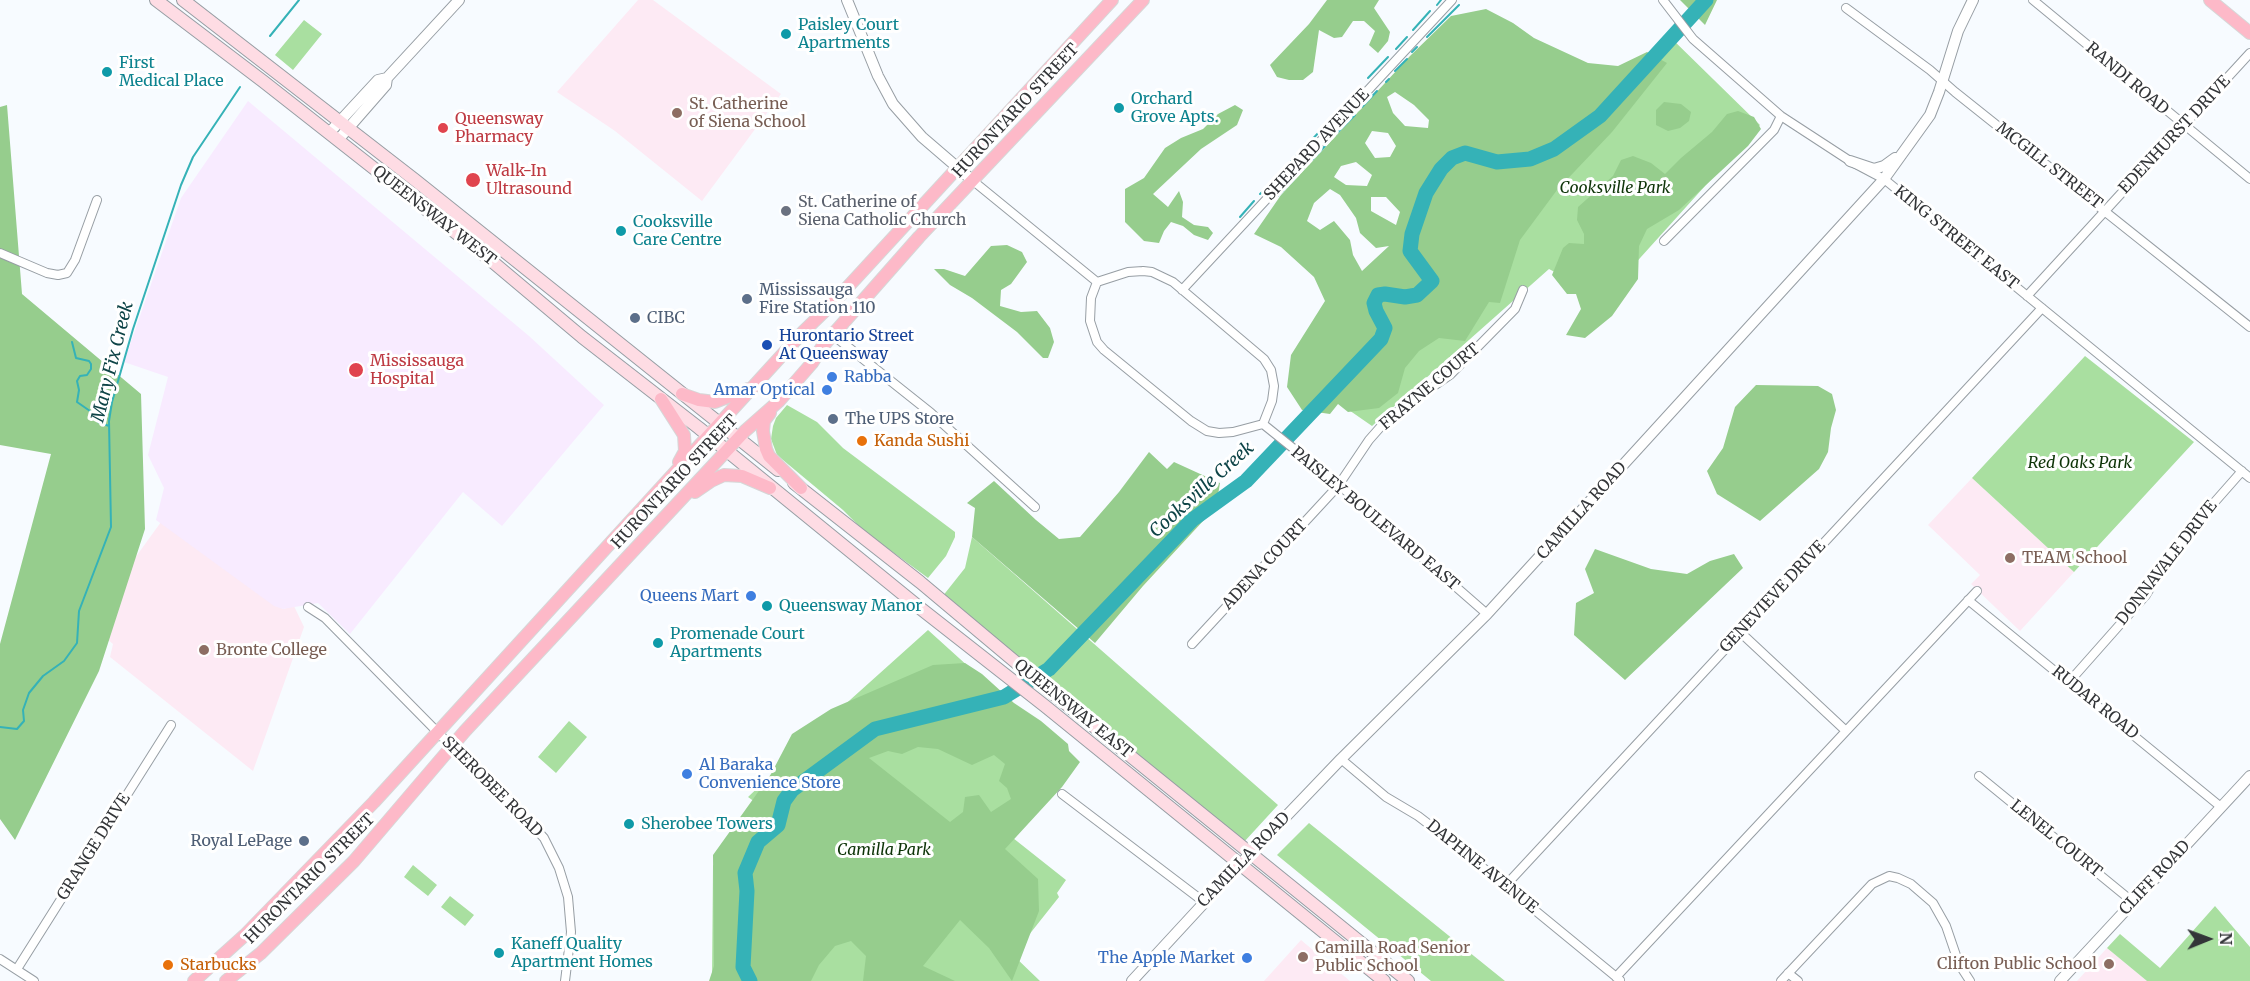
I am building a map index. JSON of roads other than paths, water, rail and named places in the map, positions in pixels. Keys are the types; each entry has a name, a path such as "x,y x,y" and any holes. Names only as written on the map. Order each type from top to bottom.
{"main road":[{"name":"QUEENSWAY WEST","path":"156,0 334,136 488,258 582,338 726,451"},
{"name":"QUEENSWAY WEST","path":"183,0 344,125 738,439"},
{"name":"HURONTARIO STREET","path":"194,981 245,935 340,837 1112,0"},
{"name":"HURONTARIO STREET","path":"226,981 261,953 354,861 451,746 569,618 680,503 726,451 779,401 812,363 822,347 972,180 1143,0"},
{"path":"2210,0 2250,33"},
{"path":"682,394 699,400 715,402 755,386"},
{"path":"661,399 682,430 684,440 685,451 673,474"},
{"path":"779,401 764,421 763,440 769,456 801,488"},
{"name":"QUEENSWAY EAST","path":"738,439 920,582 1050,691 1408,981"},
{"name":"QUEENSWAY EAST","path":"726,451 1045,705 1384,981"},
{"path":"680,503 711,481 724,475 742,476 770,488"}],"street":[{"path":"334,136 386,85 387,78 459,0"},
{"path":"847,0 878,76 893,104 922,137 1097,282"},
{"name":"SHEPARD AVENUE","path":"1182,290 1452,0"},
{"name":"KING STREET EAST","path":"1663,0 1687,33 1781,116 1850,161 1884,179 2250,478"},
{"name":"CAMILLA ROAD","path":"1132,981 1341,759 1487,615 1884,179 1930,115 1943,82 1958,31 1973,0"},
{"name":"RANDI ROAD","path":"2033,0 2250,179"},
{"name":"MCGILL STREET","path":"1846,8 1943,82 2250,327"},
{"name":"EDENHURST DRIVE","path":"2027,296 2250,53"},
{"path":"1664,241 1774,130 1781,116"},
{"path":"1850,161 1874,169 1884,166 1916,136"},
{"path":"0,254 47,273 58,275 67,273 75,260 97,200"},
{"path":"1143,271 1161,276 1182,290 1256,350 1271,370 1274,386 1266,427 1219,433 1207,430 1191,421 1104,350 1097,342 1090,321 1091,298 1097,282 1128,272 1143,271"},
{"name":"FRAYNE COURT","path":"1338,486 1369,440 1384,423 1450,375 1515,309 1523,290"},
{"name":"GENEVIEVE DRIVE","path":"1506,885 2042,308"},
{"path":"833,335 931,413 995,468 1035,507"},
{"name":"PAISLEY BOULEVARD EAST","path":"1266,427 1487,615"},
{"name":"DONNAVALE DRIVE","path":"2070,682 2146,595 2175,547 2241,471"},
{"name":"ADENA COURT","path":"1191,644 1338,486"},
{"path":"1618,979 1977,591"},
{"name":"RUDAR ROAD","path":"1968,600 2221,807"},
{"name":"SHEROBEE ROAD","path":"308,607 325,618 451,746 511,802 550,848 564,881 570,914 570,952 565,981"},
{"path":"1740,632 1846,731"},
{"name":"GRANGE DRIVE","path":"17,969 171,725"},
{"name":"DAPHNE AVENUE","path":"1341,759 1386,797 1418,816 1506,885 1618,979"},
{"name":"LENEL COURT","path":"1979,776 2133,902"},
{"name":"CLIFF ROAD","path":"2060,981 2250,776"},
{"path":"1062,794 1204,902"},
{"path":"1781,981 1872,884 1889,876 1911,884 1933,903 1946,926 1959,964 1970,981"},
{"path":"0,959 34,981"},
{"path":"1788,973 1797,981"}],"waterway":[{"name":"Mary Fix Creek","path":"270,36 299,0"},
{"path":"1437,5 1441,0"},
{"name":"Cooksville Creek","path":"750,981 743,967 747,891 745,873 758,842 778,825 784,801 792,790 875,729 1004,697 1049,669 1192,520 1246,481 1381,339 1385,328 1374,303 1378,295 1405,297 1417,295 1432,281 1410,251 1412,234 1426,193 1441,169 1452,158 1465,153 1497,162 1530,159 1554,149 1600,116 1706,0"},
{"path":"1427,37 1459,5"},
{"path":"1413,30 1430,11"},
{"path":"1396,49 1407,37"},
{"path":"1412,52 1417,47"},
{"path":"1368,78 1388,57"},
{"path":"1395,71 1407,59"},
{"path":"1386,82 1389,79"},
{"name":"Mary Fix Creek","path":"0,727 17,729 24,721 23,710 29,693 43,676 64,661 77,643 79,611 111,527 109,421 112,402 133,329 181,185 193,157 240,87"},
{"path":"1332,118 1361,87"},
{"path":"1362,107 1377,91"},
{"path":"1333,137 1355,115"},
{"path":"1306,146 1321,130"},
{"path":"1312,160 1325,146"},
{"path":"1276,177 1298,154"},
{"path":"1301,171 1304,168"},
{"path":"1278,196 1295,178"},
{"path":"1260,194 1269,186"},
{"path":"1240,217 1254,201"},
{"path":"72,342 76,358 89,361 91,364 87,375 80,376 77,381 79,390 77,402 90,411 98,422 109,426"}],"place":[{"name":"Paisley Court Apartments","path":"786,34"},
{"name":"First Medical Place","path":"107,72"},
{"name":"Orchard Grove Apts.","path":"1119,108"},
{"name":"St. Catherine of Siena School","path":"677,113"},
{"name":"Queensway Pharmacy","path":"443,128"},
{"name":"Walk-In Ultrasound","path":"473,180"},
{"name":"St. Catherine of Siena Catholic Church","path":"786,211"},
{"name":"Cooksville Care Centre","path":"621,231"},
{"name":"Mississauga Fire Station 110","path":"747,299"},
{"name":"CIBC","path":"635,318"},
{"name":"Hurontario Street At Queensway","path":"767,345"},
{"name":"Mississauga Hospital","path":"356,370"},
{"name":"Rabba","path":"832,377"},
{"name":"Amar Optical","path":"827,390"},
{"name":"The UPS Store","path":"833,419"},
{"name":"Kanda Sushi","path":"862,441"},
{"name":"TEAM School","path":"2010,558"},
{"name":"Queens Mart","path":"751,596"},
{"name":"Queensway Manor","path":"767,606"},
{"name":"Promenade Court Apartments","path":"658,643"},
{"name":"Bronte College","path":"204,650"},
{"name":"Al Baraka Convenience Store","path":"687,774"},
{"name":"Sherobee Towers","path":"629,824"},
{"name":"Royal LePage","path":"304,841"},
{"name":"Kaneff Quality Apartment Homes","path":"499,953"},
{"name":"Camilla Road Senior Public School","path":"1303,957"},
{"name":"The Apple Market","path":"1247,958"},
{"name":"Clifton Public School","path":"2109,964"},
{"name":"Starbucks","path":"168,965"}],"park label":[{"name":"Cooksville Park","path":"1615,188"},
{"name":"Red Oaks Park","path":"2080,463"},
{"name":"Camilla Park","path":"884,850"}]}
